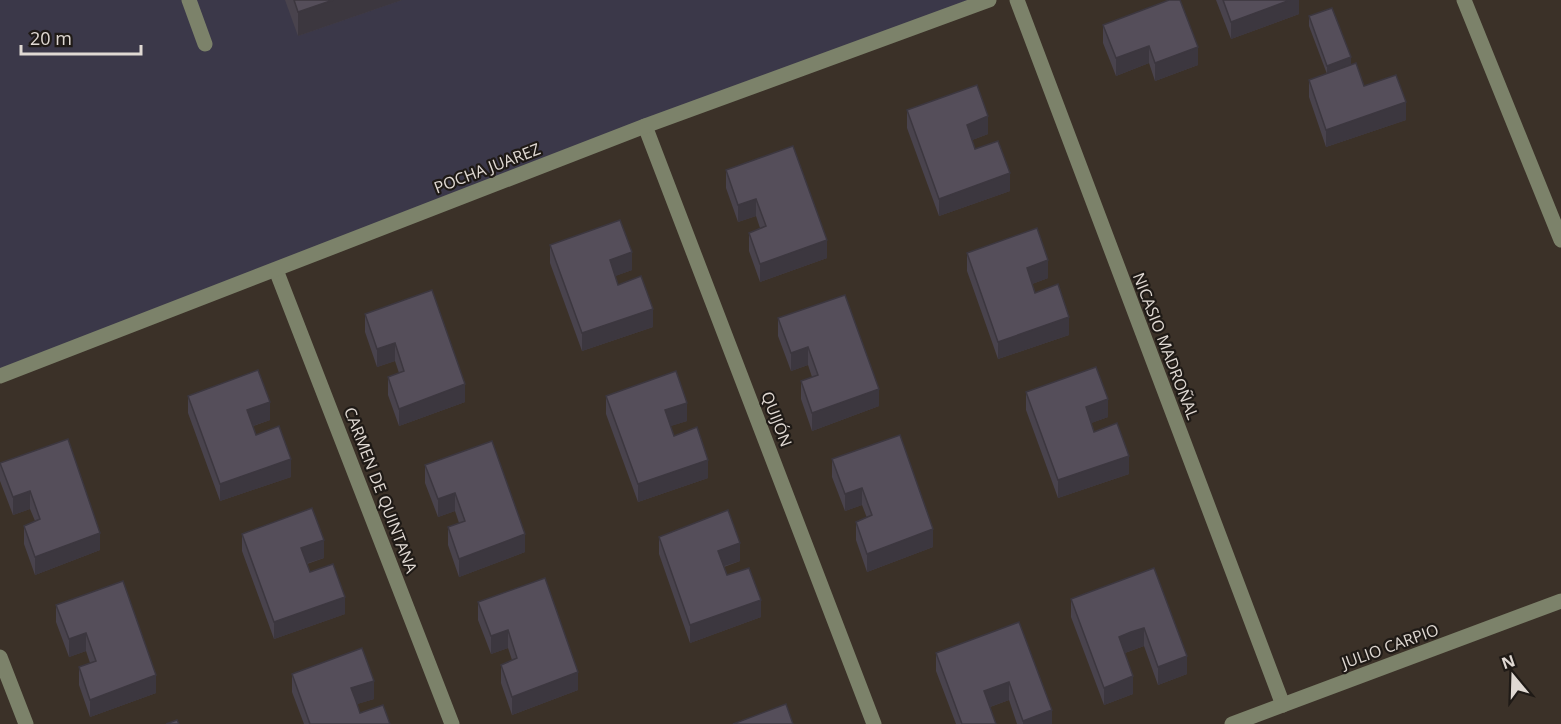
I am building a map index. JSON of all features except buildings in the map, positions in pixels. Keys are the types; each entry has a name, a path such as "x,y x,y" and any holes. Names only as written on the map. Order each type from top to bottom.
{"street":[{"path":"189,0 205,44"},
{"name":"POCHA JUAREZ","path":"0,376 645,126 989,0"},
{"name":"NICASIO MADROÑAL","path":"1017,0 1283,705"},
{"path":"1464,0 1561,240"},
{"name":"QUIJÓN","path":"645,126 874,724"},
{"name":"CARMEN DE QUINTANA","path":"276,270 452,724"},
{"name":"JULIO CARPIO","path":"1232,724 1561,602"},
{"path":"0,657 26,724"}],"shaded area":[{"path":"0,0 989,0 0,376"}]}
